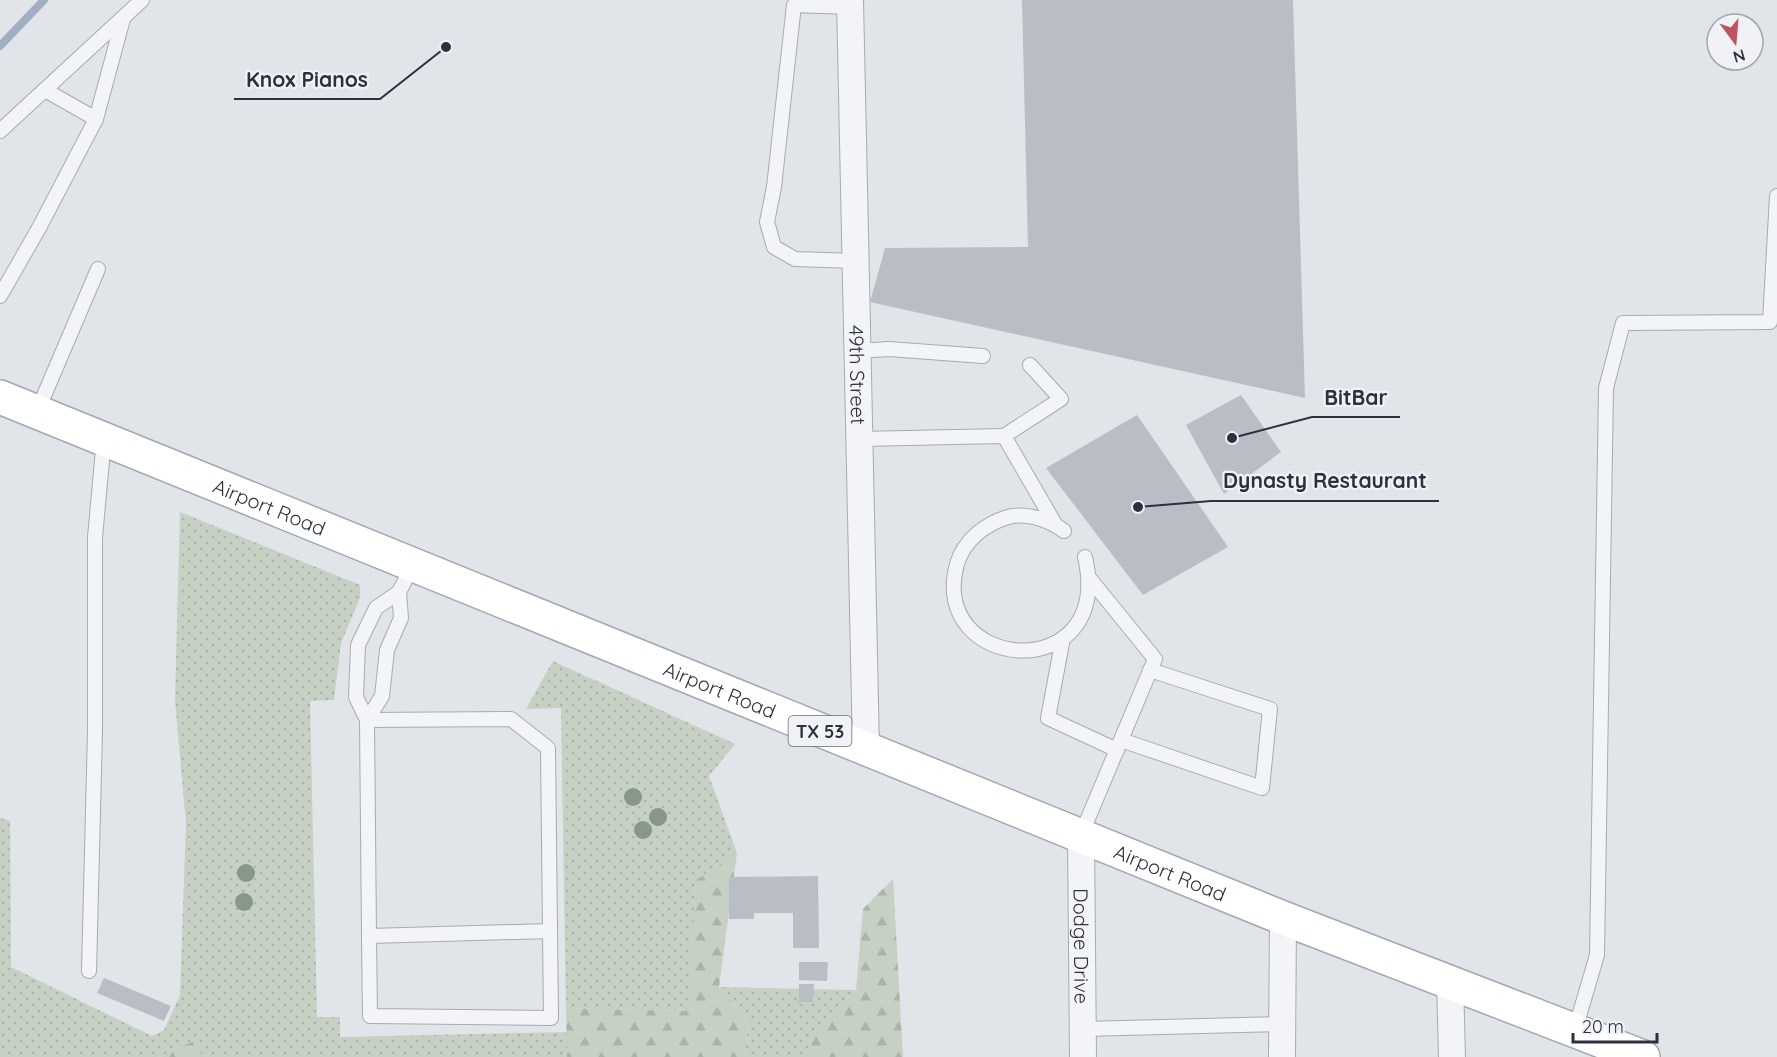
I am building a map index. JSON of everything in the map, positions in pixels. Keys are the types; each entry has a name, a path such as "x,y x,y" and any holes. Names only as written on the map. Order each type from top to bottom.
{"main road":[{"name":"Airport Road","path":"0,397 104,439 406,579 866,750 1283,918 1643,1057"}],"street":[{"name":"49th Street","path":"850,4 866,750"},
{"name":"Dodge Drive","path":"1081,835 1083,1057"},
{"path":"1282,1057 1283,918"},
{"path":"1450,981 1452,1057"}],"lane":[{"path":"0,131 142,0"},
{"path":"850,4 794,6 774,188 767,222 774,247 795,259 855,261"},
{"path":"0,296 5,278 96,119 123,19"},
{"path":"45,90 96,119"},
{"path":"1575,1030 1597,955 1606,387 1623,323 1770,322 1777,196"},
{"path":"37,412 98,269"},
{"path":"857,351 889,349 983,356"},
{"path":"859,440 1004,436 1061,399 1030,365"},
{"path":"1004,436 1060,527 1034,516 1011,516 990,524 972,537 960,556 954,577 955,600 964,621 979,637 999,648 1021,652 1043,649 1063,638 1078,622 1088,602 1090,579 1085,557"},
{"path":"89,971 95,730 95,537 104,439"},
{"path":"367,720 511,719 548,748 551,1018 370,1016 367,720 356,697 358,645 376,608 406,579"},
{"path":"367,720 382,696 387,650 401,618 406,579"},
{"path":"1081,835 1155,659 1090,579"},
{"path":"1063,638 1048,718 1119,745 1262,788 1270,709 1150,670"},
{"path":"369,936 550,932"},
{"path":"1083,1029 1282,1024"}],"green space":[{"path":"180,512 360,585 360,598 341,643 334,700 310,701 317,1017 340,1017 340,1037 567,1032 567,1057 203,1057 194,1042 159,1057 0,1057 0,818 10,821 11,967 152,1036 164,1030 180,995 186,823 175,701"},
{"path":"553,661 735,744 709,776 737,853 696,880 688,1011 566,1008 561,708 526,709"},
{"path":"737,853 719,987 748,1020 745,1057 567,1057 566,1008 687,1011 696,880"},
{"path":"893,879 903,1057 804,1057 817,1027 856,990 863,909"},
{"path":"719,987 856,990 817,1027 804,1057 745,1057 748,1020"},
{"path":"194,1041 203,1057 159,1057"}],"building":[{"path":"1022,0 1293,0 1305,398 870,302 885,248 1028,247"},
{"path":"1241,395 1281,452 1224,494 1186,425"},
{"path":"1137,415 1228,547 1143,595 1046,468"},
{"path":"818,876 819,948 793,948 793,913 754,913 754,919 729,919 729,877"},
{"path":"799,962 828,962 827,981 799,980"},
{"path":"104,978 171,1006 164,1021 97,993"},
{"path":"799,984 814,984 813,1002 799,1002"}],"waterway":[{"path":"0,46 44,0"}],"place":[{"name":"Knox Pianos","path":"446,47"},
{"name":"BitBar","path":"1232,438"},
{"name":"Dynasty Restaurant","path":"1138,507"}]}
